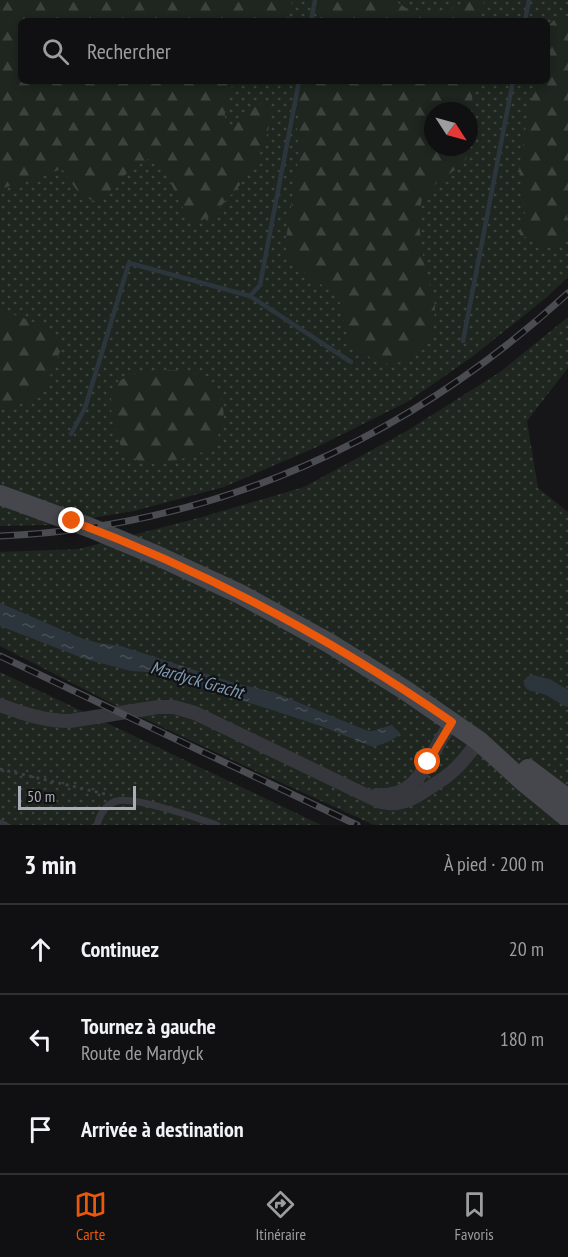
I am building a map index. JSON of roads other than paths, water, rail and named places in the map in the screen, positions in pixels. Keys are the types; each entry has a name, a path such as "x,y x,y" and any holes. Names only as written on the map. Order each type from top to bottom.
{"main road":[{"path":"0,495 123,541 223,586 329,643 385,677 479,741 520,764 568,798"},
{"path":"479,741 568,818"}],"street":[{"path":"0,705 50,721 70,721 158,707 174,707 195,713 386,803 412,799 450,773 479,741"},
{"path":"359,792 386,795 409,787 421,775 452,722"}],"lane":[{"path":"97,825 99,817 108,805 120,800 173,811 217,825"},
{"path":"0,823 5,825"}],"water":[{"path":"0,603 81,638 121,646 234,683 273,692 368,731 392,725 401,734 373,747 321,726 194,685 148,672 131,671 85,659 0,626"}],"waterway":[{"path":"312,18 315,0"},
{"path":"526,18 529,0"},
{"path":"250,296 260,285 298,84"},
{"path":"463,341 512,84"},
{"path":"71,434 85,408 129,263 250,296 351,362"},
{"name":"Mardyck Gracht","path":"532,683 548,687 568,699"}],"railway":[{"path":"0,536 80,529 157,515 233,493 305,466 376,431 443,391 507,345 568,293"},
{"path":"0,656 357,825"}]}
